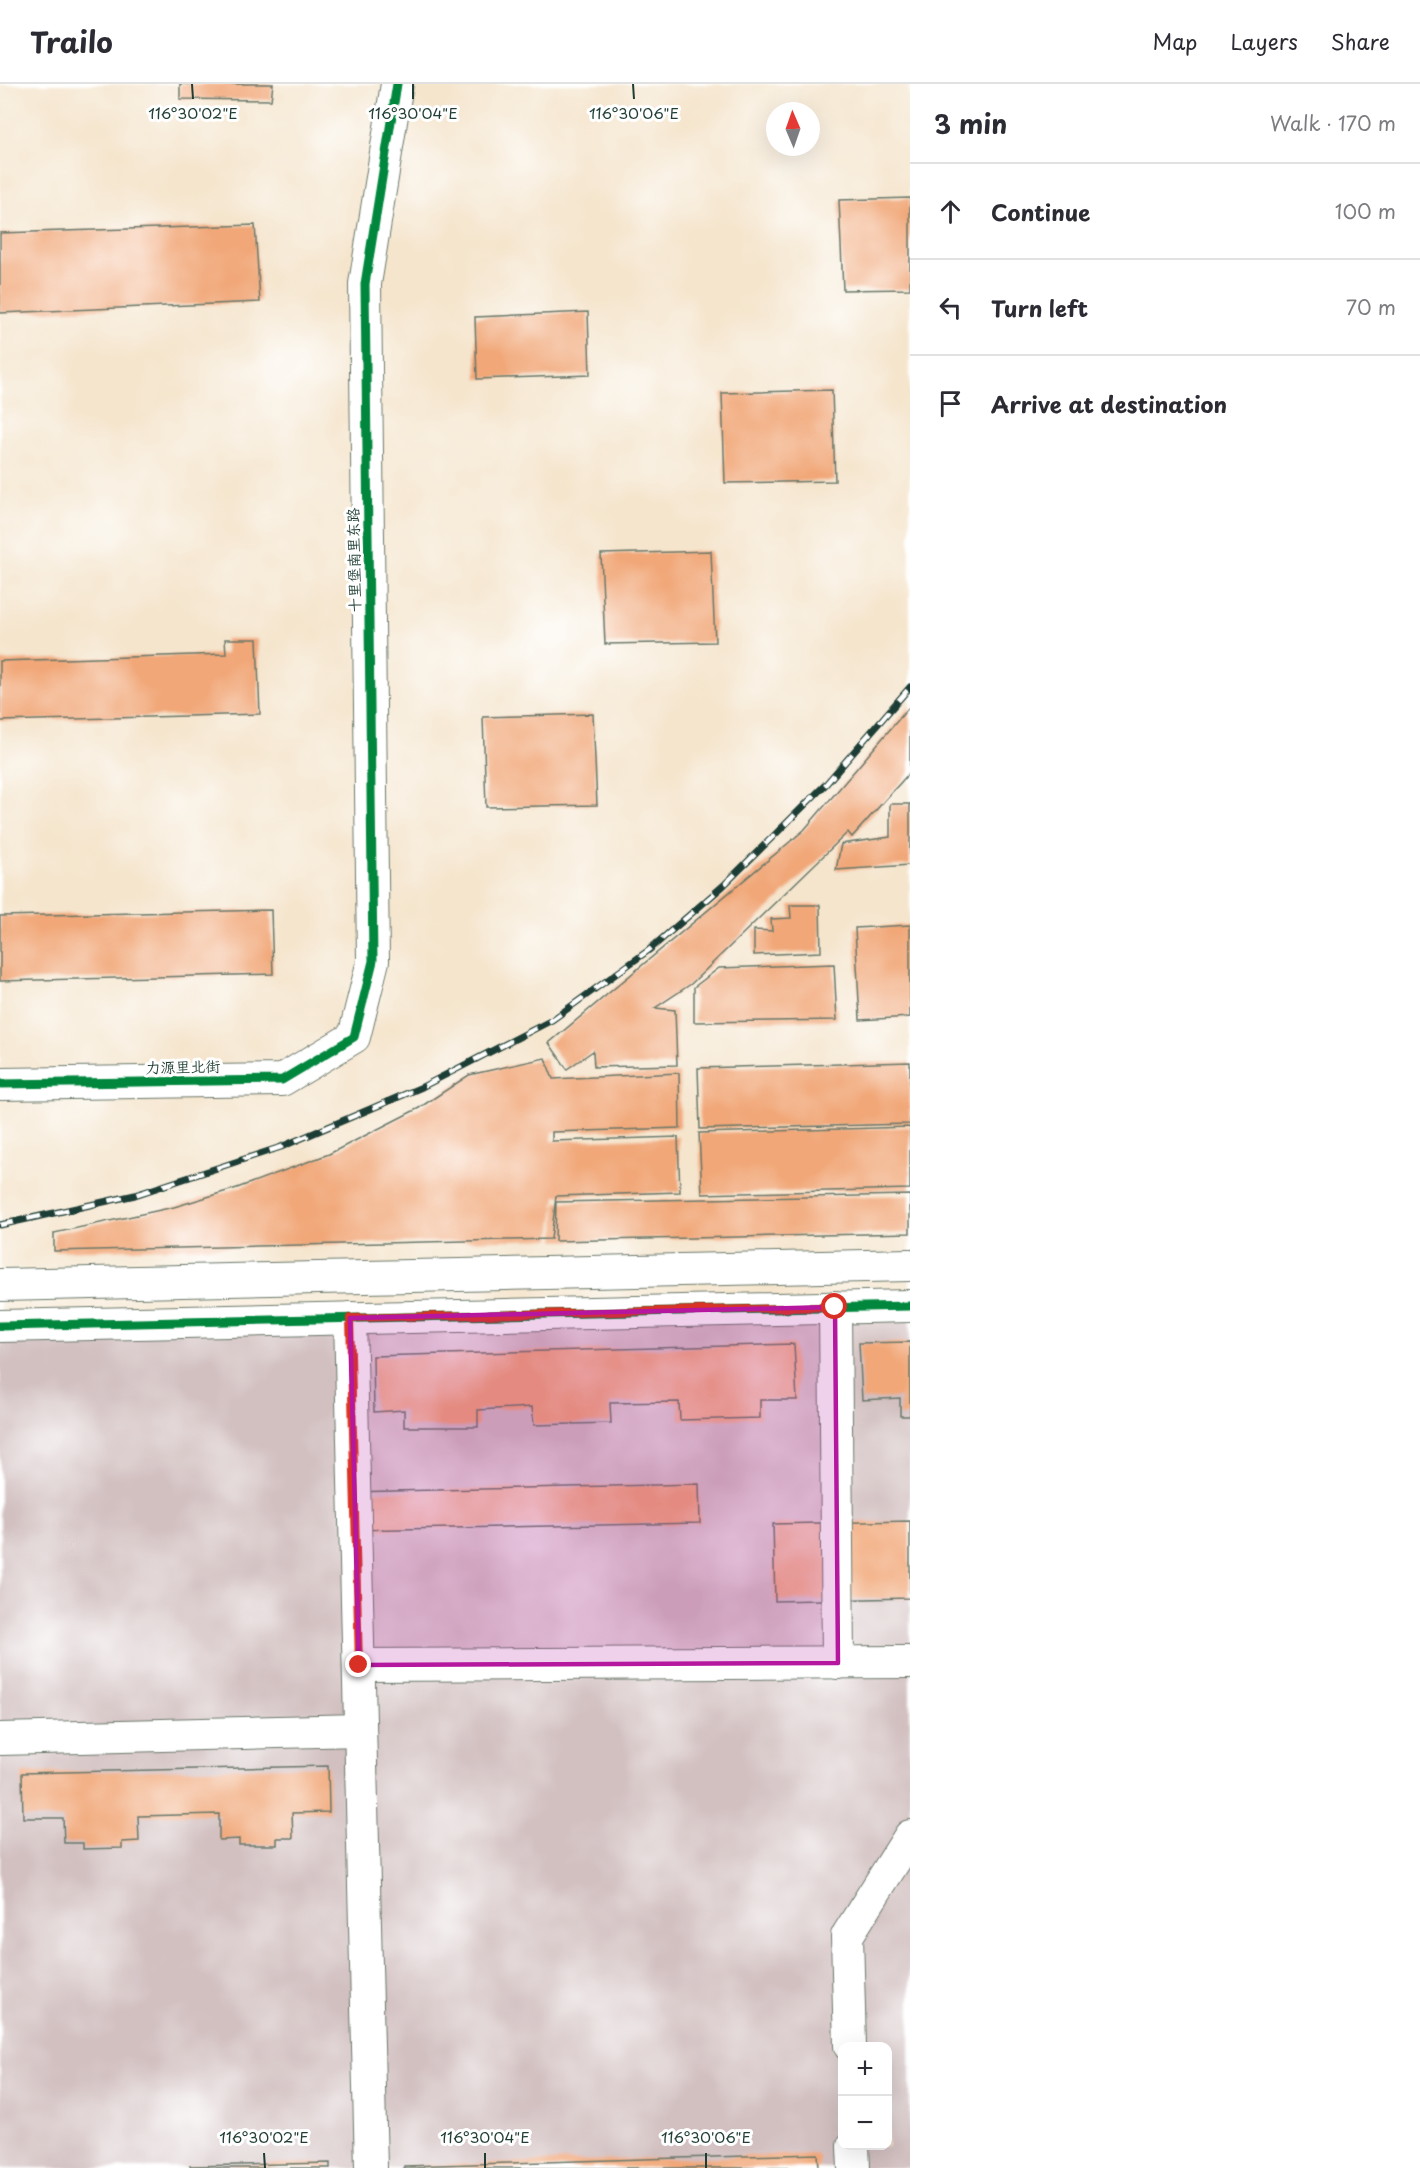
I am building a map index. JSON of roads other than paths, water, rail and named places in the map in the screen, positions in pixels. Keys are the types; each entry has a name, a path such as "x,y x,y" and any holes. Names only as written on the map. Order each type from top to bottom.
{"street":[{"name":"十里堡南里东路","path":"354,1036 373,961 365,284 397,84"},
{"name":"力源里北街","path":"0,1084 282,1080 354,1036"},
{"path":"0,1285 910,1265"},
{"path":"0,1326 910,1306"},
{"path":"835,1307 838,1663"},
{"path":"350,1318 371,2168"},
{"path":"359,1665 910,1662"},
{"path":"0,1739 360,1730"},
{"path":"850,2042 847,1936 910,1836"},
{"path":"853,2150 854,2168"}],"railway":[{"path":"0,1225 135,1195 281,1147 422,1087 552,1020 649,950 723,886 826,784 910,687"}]}
